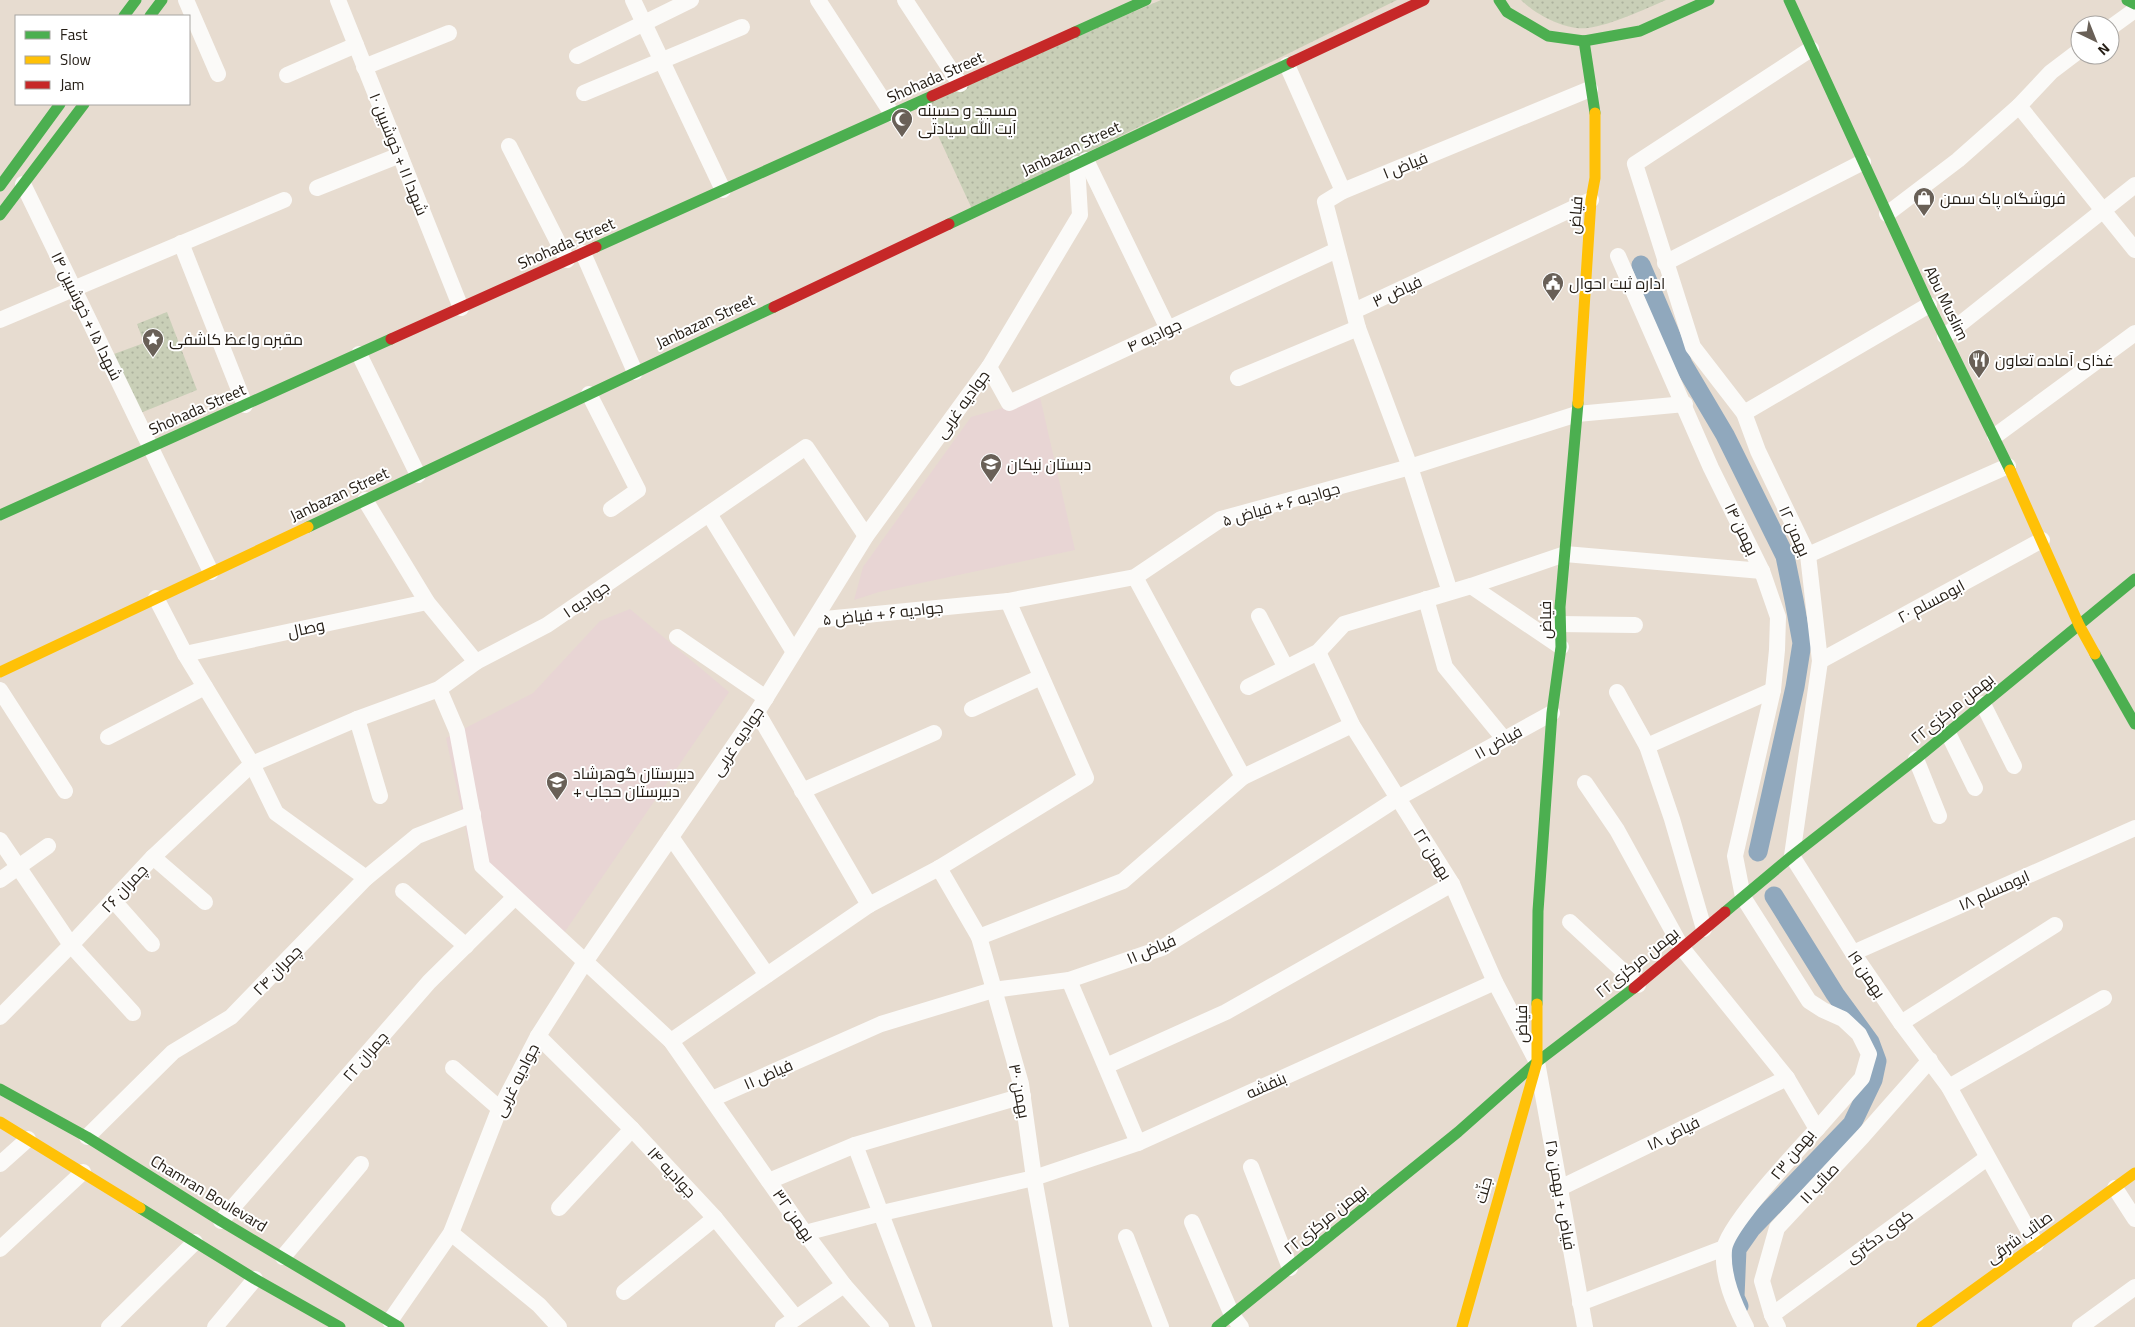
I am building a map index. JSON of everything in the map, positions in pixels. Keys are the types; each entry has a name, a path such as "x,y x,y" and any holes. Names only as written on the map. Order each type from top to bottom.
{"main road":[{"path":"125,15 136,0"},
{"path":"151,15 162,0"},
{"name":"Shohada Street","path":"0,515 960,84 1133,3 1146,0"},
{"name":"Janbazan Street","path":"0,672 1424,0"},
{"path":"1499,0 1507,12 1548,36 1584,41 1640,31 1709,0"},
{"name":"Abu Muslim","path":"1789,0 1929,305 1995,436 2079,625 2135,724"},
{"path":"2127,0 2135,4"},
{"name":"فیاض","path":"1537,1062 1538,911 1552,713 1561,647 1560,624 1577,414 1591,200 1595,178 1595,114 1584,41"},
{"path":"1,182 59,105"},
{"path":"0,215 83,105"},
{"name":"۲۲بهمن مرکزی","path":"1218,1327 1236,1321 1290,1268 1458,1132 1537,1062 1638,984 1792,856 1916,759 2135,579"},
{"name":"جنّت","path":"1462,1327 1537,1062"},
{"name":"Chamran Boulevard","path":"0,1089 87,1137 395,1324"},
{"path":"0,1122 255,1279 340,1327"},
{"name":"صائب شرقی","path":"1922,1327 1943,1321 2036,1244 2135,1173"}],"street":[{"path":"186,0 218,74"},
{"name":"شهدا ۱۱ + خوشبین ۱۰","path":"338,0 461,308"},
{"path":"633,0 723,190"},
{"path":"577,56 691,0"},
{"path":"818,0 892,114"},
{"path":"904,0 960,84"},
{"path":"2120,21 2135,10"},
{"path":"584,93 742,28"},
{"path":"364,67 449,32"},
{"path":"287,75 356,45"},
{"name":"بهمن ۱۲","path":"1792,856 1820,661 1808,555 1758,451 1744,413 1693,347 1635,164 1811,49"},
{"path":"1887,214 1958,160 2019,106 2051,72 2070,58"},
{"path":"1287,64 1343,190"},
{"name":"فیاض ۱","path":"1354,311 1325,202 1343,190 1590,89"},
{"path":"2019,106 2135,250"},
{"path":"509,146 567,260"},
{"path":"317,188 400,155"},
{"path":"1081,162 1168,329"},
{"name":"جوادیه غربی","path":"395,1324 452,1233 500,1109 538,1036 585,962 761,705 866,536 990,367 1080,215 1081,162"},
{"path":"1665,263 1863,162"},
{"name":"شهدا ۱۵ + خوشبین ۱۴","path":"23,184 211,572"},
{"path":"1945,336 2135,185"},
{"path":"0,320 284,200"},
{"name":"فیاض ۳","path":"1450,592 1410,467 1358,328 1354,311 1591,200"},
{"path":"181,243 245,405"},
{"name":"جوادیه ۴","path":"990,367 1009,403 1337,250"},
{"path":"583,253 635,372"},
{"name":"بهمن ۱۴","path":"1618,256 1712,468 1762,570 1778,617 1773,690 1735,856 1743,897"},
{"path":"1744,413 1929,305"},
{"path":"1238,378 1358,328"},
{"path":"1995,436 2135,333"},
{"path":"359,354 418,475"},
{"path":"589,394 638,490 611,509"},
{"name":"جوادیه ۶ + فیاض ۵","path":"815,620 1008,601 1134,576 1221,519 1410,467 1577,414 1685,404"},
{"name":"جوادیه ۱","path":"252,764 356,719 439,689 476,662 547,625 806,447 866,536"},
{"path":"1808,555 2008,466"},
{"path":"365,500 427,602 476,662"},
{"path":"708,514 794,652"},
{"name":"ابومسلم ۲۰","path":"1820,661 2042,540"},
{"path":"1248,687 1318,652 1344,624 1471,586 1566,554 1762,570"},
{"path":"1134,576 1243,777"},
{"path":"1471,586 1561,647"},
{"path":"156,598 185,654 252,764 276,813 366,878"},
{"path":"1426,599 1445,667 1504,739"},
{"path":"671,1041 869,905 939,868 1086,778 1008,601"},
{"name":"وصال","path":"185,654 427,602"},
{"path":"1259,616 1286,668"},
{"path":"1560,624 1634,625"},
{"path":"677,637 761,705 802,791 869,905"},
{"name":"بهمن ۲۲","path":"1318,652 1352,725 1452,884 1495,982 1537,1062"},
{"path":"972,710 1042,677"},
{"path":"108,737 205,687"},
{"name":"بهمن ۳۲","path":"439,689 457,731 482,866 671,1041 805,1233 844,1285 881,1327"},
{"path":"0,690 65,790"},
{"path":"1647,746 1773,690"},
{"path":"1618,692 1647,746 1672,819 1704,929"},
{"path":"1983,704 2014,766"},
{"name":"فیاض ۱۱","path":"712,1099 880,1024 993,990 1069,980 1162,948 1398,798 1552,713"},
{"path":"356,719 380,796"},
{"path":"979,936 1123,881 1243,777 1352,725"},
{"path":"802,791 934,733"},
{"path":"1948,733 1975,788"},
{"path":"1916,759 1939,816"},
{"name":"چمران ۲۶","path":"0,1017 71,945 153,857 252,764"},
{"name":"بهمن ۲۳","path":"1584,783 1617,830 1682,948 1786,1078 1817,1129 1737,1223 1724,1248"},
{"name":"چمران ۲۴","path":"87,1137 173,1052 231,1017 366,878 417,836 473,814"},
{"name":"ابومسلم ۱۸","path":"1853,953 2135,828"},
{"path":"670,838 767,975"},
{"path":"0,840 71,945 133,1014"},
{"path":"0,880 48,846"},
{"name":"بهمن ۱۹","path":"1792,856 1853,953 1901,1023 1949,1087 2036,1244"},
{"path":"153,857 205,902"},
{"name":"بهمن ۳۰","path":"939,868 979,936 1021,1084 1034,1178 1061,1327"},
{"path":"1106,1066 1226,1012 1452,884"},
{"path":"403,891 466,946"},
{"name":"چمران ۲۲","path":"221,1220 429,982 514,897"},
{"path":"1743,897 1809,1001 1822,1010 1843,1019 1859,1034 1869,1054 1862,1078 1817,1129"},
{"path":"113,900 152,944"},
{"path":"1570,922 1638,984"},
{"path":"1901,1023 2055,925"},
{"path":"1069,980 1138,1143"},
{"name":"بنفشه","path":"805,1233 1034,1178 1138,1143 1495,982"},
{"path":"1949,1087 2104,998"},
{"name":"جوادیه ۱۴","path":"538,1036 632,1129 715,1218 789,1323"},
{"name":"صائب ۱۱","path":"1775,1321 1762,1281 1777,1228 1863,1136 1930,1060"},
{"name":"فیاض + بهمن ۲۵","path":"1537,1062 1584,1327"},
{"path":"453,1068 500,1109"},
{"name":"فیاض ۱۸","path":"1560,1188 1786,1078"},
{"path":"770,1181 855,1145 1023,1096"},
{"path":"559,1208 632,1129"},
{"path":"0,1164 28,1139"},
{"path":"855,1145 924,1327"},
{"name":"کوی دکتری","path":"1775,1321 1987,1158"},
{"path":"283,1257 361,1164"},
{"path":"1251,1168 1290,1268"},
{"path":"0,1249 82,1172"},
{"path":"2115,1188 2135,1218"},
{"path":"624,1292 715,1218"},
{"path":"1192,1222 1236,1321"},
{"path":"452,1233 539,1305 559,1327"},
{"path":"1126,1238 1161,1327"},
{"path":"109,1327 195,1242"},
{"path":"1580,1303 1724,1248 1726,1274 1736,1308 1746,1327"},
{"path":"215,1327 255,1279"},
{"path":"789,1323 844,1285"},
{"path":"2080,1327 2135,1287"}],"shaded area":[{"name":"دبستان نیکان","path":"1040,397 1075,550 879,592 854,600 863,567 971,417"},
{"name":"دبیرستان گوهرشاد + دبیرستان حجاب","path":"630,609 729,692 564,933 473,863 446,738 533,693 600,621"}],"green space":[{"path":"1161,0 1397,0 972,209 923,103"},
{"path":"1521,0 1666,0 1607,24 1579,28 1552,21 1527,6"},
{"path":"167,312 197,390 138,414 114,354 144,343 137,324"}],"waterway":[{"path":"1641,265 1683,364 1725,435 1785,556 1794,600 1802,643 1795,687 1758,852"},
{"path":"1739,1306 1735,1297 1737,1249 1751,1229 1852,1124 1873,1080 1877,1061 1870,1042 1835,994 1774,896"}],"traffic: fast":[{"path":"125,15 136,0"},
{"path":"151,15 162,0"},
{"path":"1075,32 1146,0"},
{"path":"1499,0 1507,12 1548,36 1584,41 1640,31 1709,0"},
{"path":"1789,0 1929,305 2010,470"},
{"path":"2127,0 2135,4"},
{"path":"1584,41 1595,113"},
{"path":"949,224 1292,62"},
{"path":"596,247 932,96"},
{"path":"0,186 59,105"},
{"path":"0,215 83,105"},
{"path":"308,527 774,307"},
{"path":"0,515 391,339"},
{"path":"1537,1004 1538,911 1552,713 1561,647 1560,607 1578,403"},
{"path":"1725,912 1792,856 1916,759 2135,579"},
{"path":"2095,654 2135,724"},
{"path":"1217,1327 1458,1132 1537,1062 1634,988"},
{"path":"0,1089 87,1137 221,1221 399,1327"},
{"path":"140,1208 255,1279 340,1327"}],"traffic: slow":[{"path":"1578,403 1591,200 1595,178 1595,113"},
{"path":"2010,470 2079,625 2095,654"},
{"path":"0,672 308,527"},
{"path":"1462,1327 1537,1062 1537,1004"},
{"path":"0,1122 140,1208"},
{"path":"1922,1327 2135,1173"}],"traffic: jam":[{"path":"1292,62 1424,0"},
{"path":"932,96 1075,32"},
{"path":"774,307 949,224"},
{"path":"391,339 596,247"},
{"path":"1634,988 1725,912"}],"place":[{"name":"مسجد و حسینه آیت الله سیادتی","path":"902,138"},
{"name":"فروشگاه پاک سمن","path":"1924,217"},
{"name":"اداره ثبت احوال","path":"1553,302"},
{"name":"مقبره واعظ کاشفی","path":"153,358"},
{"name":"غذای آماده تعاون","path":"1979,379"},
{"name":"دبستان نیکان","path":"991,483"},
{"name":"دبیرستان گوهرشاد + دبیرستان حجاب","path":"557,801"}]}
